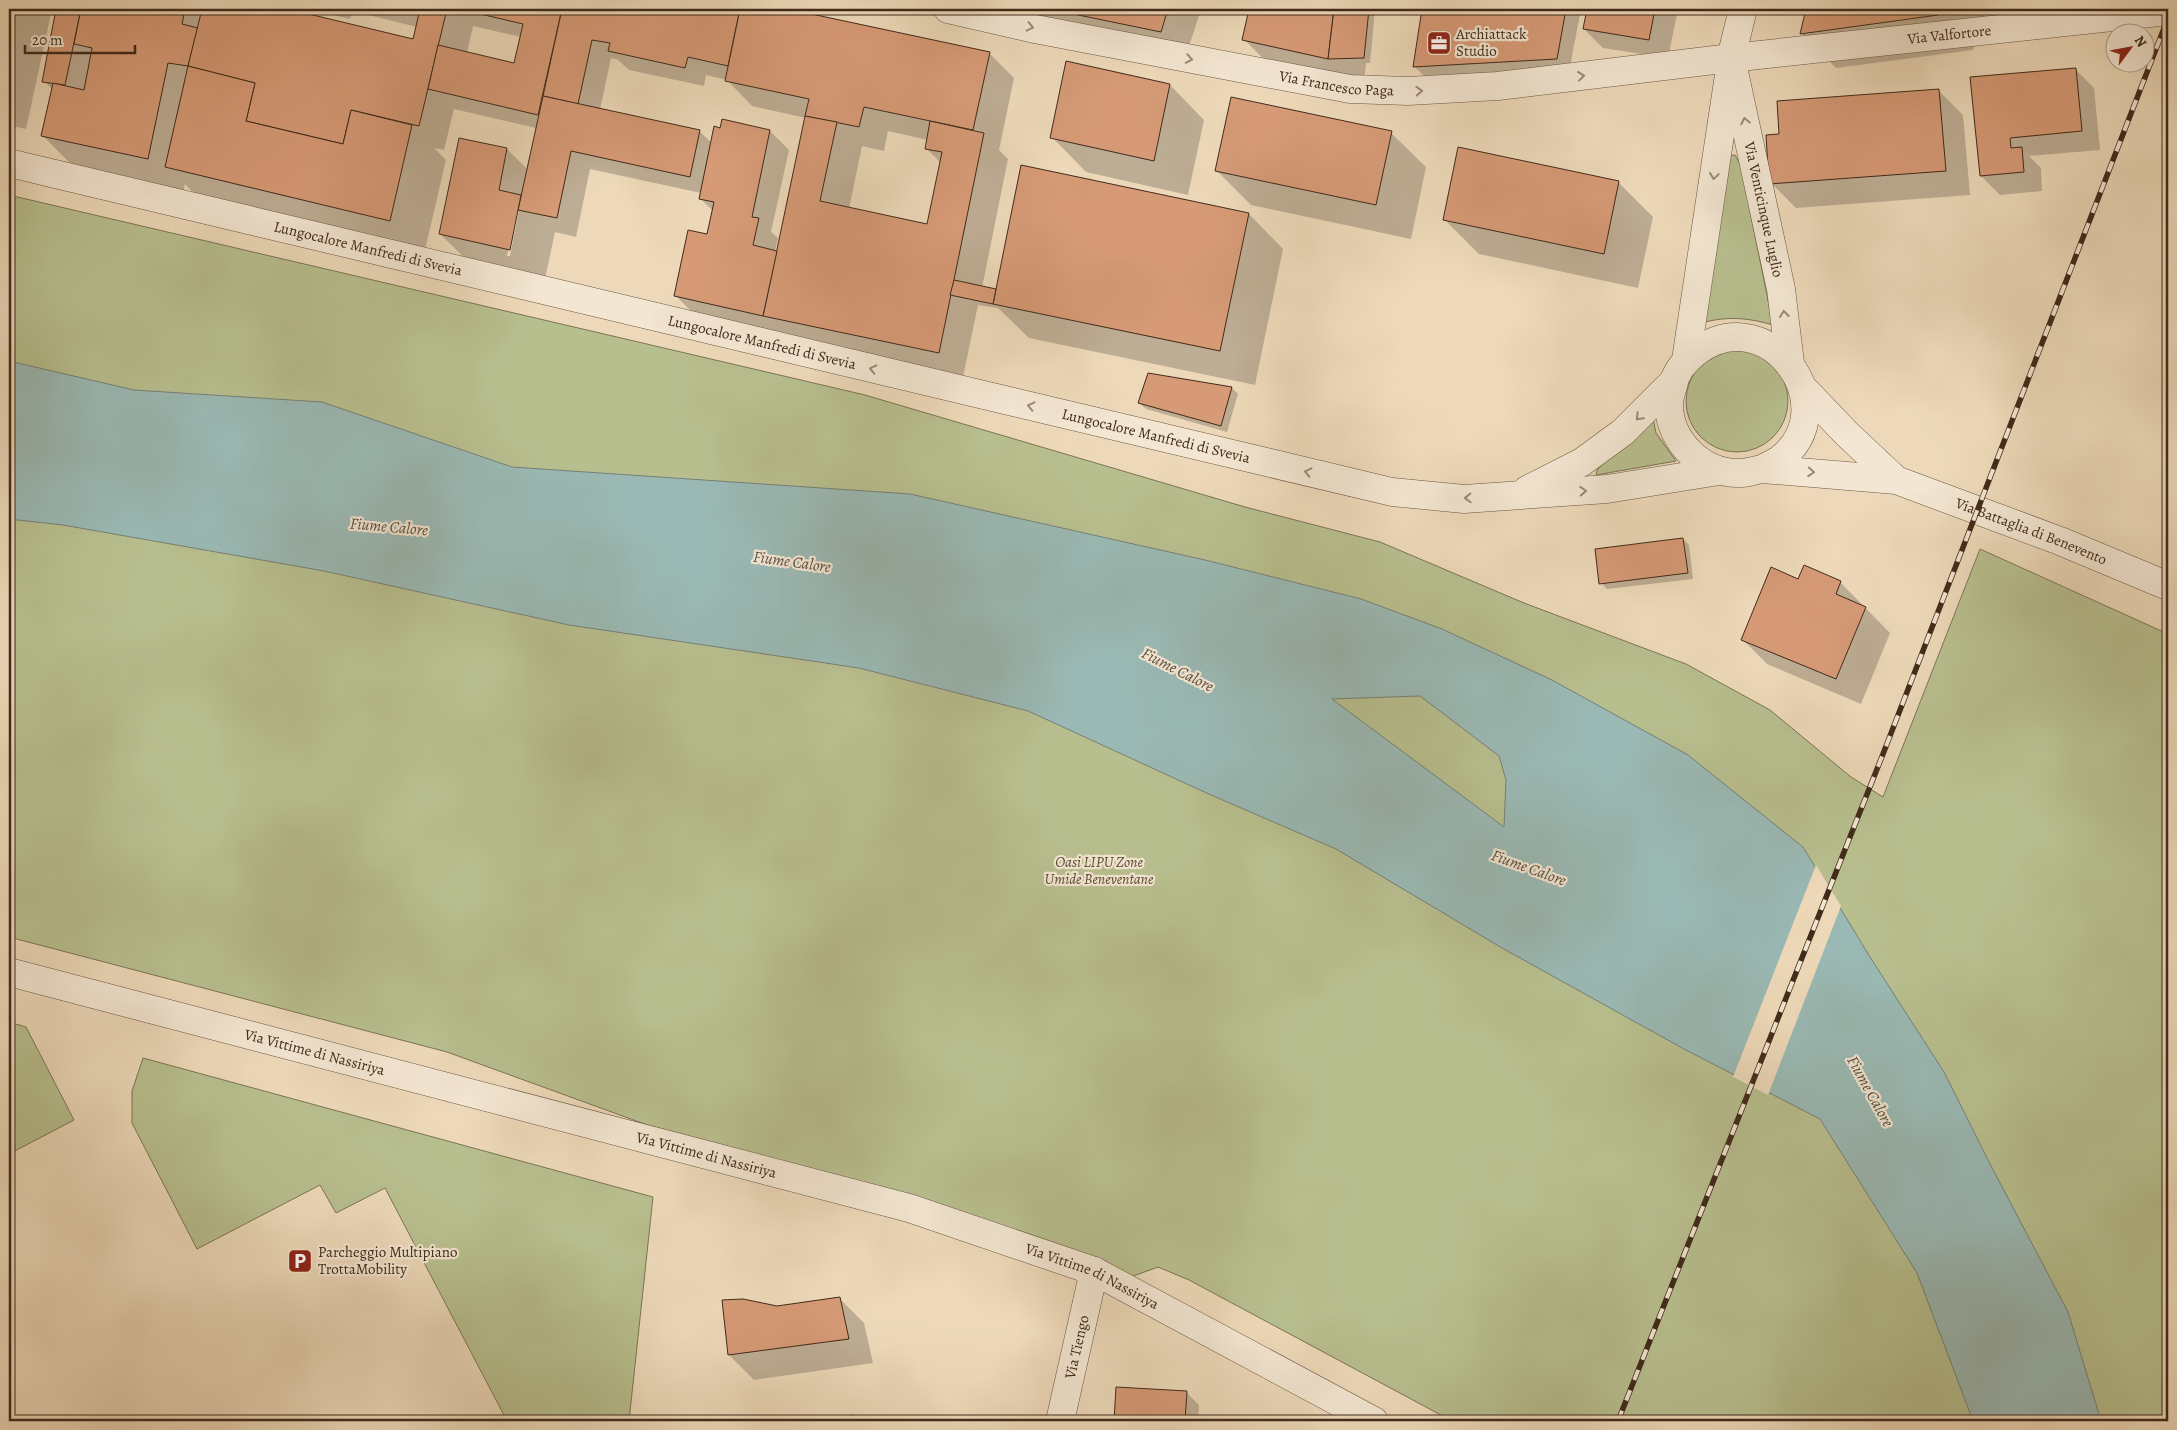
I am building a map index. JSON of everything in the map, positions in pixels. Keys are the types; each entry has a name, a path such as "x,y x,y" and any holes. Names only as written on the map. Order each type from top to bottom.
{"street":[{"name":"Via Francesco Paga","path":"948,9 1092,40 1350,89 1408,91 1498,86 1731,58"},
{"name":"Via Venticinque Luglio","path":"1680,371 1731,58 1743,9"},
{"name":"Via Valfortore","path":"1731,58 2168,11"},
{"name":"Via Venticinque Luglio","path":"1731,58 1782,289 1790,363"},
{"name":"Lungocalore Manfredi di Svevia","path":"9,163 1392,492 1464,499 1607,489 1719,471"},
{"path":"1727,338 1751,339 1773,347 1790,363 1803,388 1805,407 1802,427 1796,439 1779,459 1762,469 1741,474 1719,471 1699,462 1683,446 1673,427 1669,404 1680,371 1705,346 1727,338"},
{"name":"Lungocalore Manfredi di Svevia","path":"1517,495 1582,462 1623,432 1680,371"},
{"name":"Via Battaglia di Benevento","path":"1803,388 1846,434 1896,480"},
{"name":"Via Battaglia di Benevento","path":"1762,469 1896,480 2060,541 2168,586"},
{"name":"Via Vittime di Nassiriya","path":"9,972 909,1208 1094,1271 1374,1421"},
{"name":"Via Tiengo","path":"1060,1421 1094,1271"}],"green space":[{"path":"1735,155 1741,166 1773,325 1739,319 1705,322 1728,156"},
{"name":"Oasi LIPU Zone Umide Beneventane","path":"9,195 865,395 1245,507 1380,542 1524,603 1686,664 1770,710 1851,777 1883,797 1980,549 2168,634 2168,1421 1452,1421 1189,1280 1158,1267 1106,1286 705,1146 447,1052 9,937"},
{"path":"1737,350 1756,354 1773,365 1784,382 1788,401 1784,420 1773,437 1756,448 1737,452 1718,448 1701,437 1690,420 1686,401 1690,382 1701,365 1718,354"},
{"path":"1652,413 1656,433 1676,461 1596,475 1597,470"},
{"path":"9,1022 26,1027 74,1120 9,1154"},
{"path":"143,1058 653,1197 629,1421 507,1421 385,1188 336,1213 320,1185 197,1249 132,1123 132,1091"}],"water":[{"name":"Fiume Calore","path":"9,361 134,390 322,402 512,467 910,494 1205,560 1361,599 1442,629 1552,680 1688,755 1803,847 1870,957 1944,1072 2068,1312 2101,1421 1973,1421 1917,1273 1820,1119 1684,1049 1502,948 1336,849 1211,795 1028,711 859,668 569,625 324,571 63,525 9,519","holes":["1420,696 1499,756 1506,780 1504,827 1332,699"]}],"pier":[{"path":"1816,865 1841,906 1768,1095 1733,1077"}],"building":[{"path":"56,9 81,9 65,85 42,82"},
{"path":"81,9 185,9 182,24 198,28 188,66 168,63 148,159 41,136 53,83 84,90 92,48 74,44"},
{"path":"202,9 288,9 413,39 420,9 447,9 419,126 351,110 343,144 246,121 255,83 188,66"},
{"path":"459,9 562,9 538,115 428,89 438,45 514,63 523,24"},
{"path":"562,9 740,9 728,66 688,57 685,68 608,51 610,43 592,40 578,104 543,96"},
{"path":"740,9 788,9 990,52 973,130 864,107 859,127 805,116 809,99 725,81"},
{"path":"1049,9 1168,9 1161,32"},
{"path":"1249,9 1334,9 1328,59 1242,40"},
{"path":"1334,9 1369,9 1364,58 1328,59"},
{"path":"1422,9 1566,9 1557,59 1413,67"},
{"path":"1587,9 1655,9 1649,40 1583,29"},
{"path":"1806,9 1941,9 1938,15 1800,34"},
{"path":"1066,61 1170,84 1154,161 1050,138"},
{"path":"188,66 255,83 246,121 343,144 351,110 412,125 390,221 165,167"},
{"path":"2076,68 2082,131 2010,138 2011,148 2022,147 2024,172 1980,176 1970,77"},
{"path":"1939,89 1946,171 1769,184 1766,135 1779,134 1777,101"},
{"path":"543,96 700,130 690,177 571,151 557,218 518,210"},
{"path":"1231,97 1392,131 1376,205 1215,171"},
{"path":"805,116 837,122 820,201 927,224 942,152 925,149 930,121 984,133 939,353 763,316"},
{"path":"722,119 770,130 752,217 759,218 753,245 777,251 763,316 674,296 688,230 707,234 714,202 699,199 714,126 720,128"},
{"path":"459,138 507,148 499,190 521,195 510,250 439,234"},
{"path":"1458,147 1619,181 1604,254 1443,220"},
{"path":"1021,165 1249,213 1220,351 993,304"},
{"path":"954,280 996,289 993,304 950,295"},
{"path":"1148,373 1232,387 1221,426 1138,403"},
{"path":"1683,538 1688,573 1599,584 1595,549"},
{"path":"1804,565 1841,581 1836,594 1866,607 1836,679 1741,640 1771,567 1798,579"},
{"path":"840,1297 849,1339 728,1355 722,1300 743,1299 777,1306"},
{"path":"1116,1387 1187,1391 1185,1421 1114,1421"},
{"path":"851,1415 887,1421 850,1421"}],"railway":[{"path":"1618,1421 1883,754 2168,18"}],"place":[{"name":"Archiattack Studio","path":"1439,43"},
{"name":"Parcheggio Multipiano TrottaMobility","path":"300,1261"}]}
